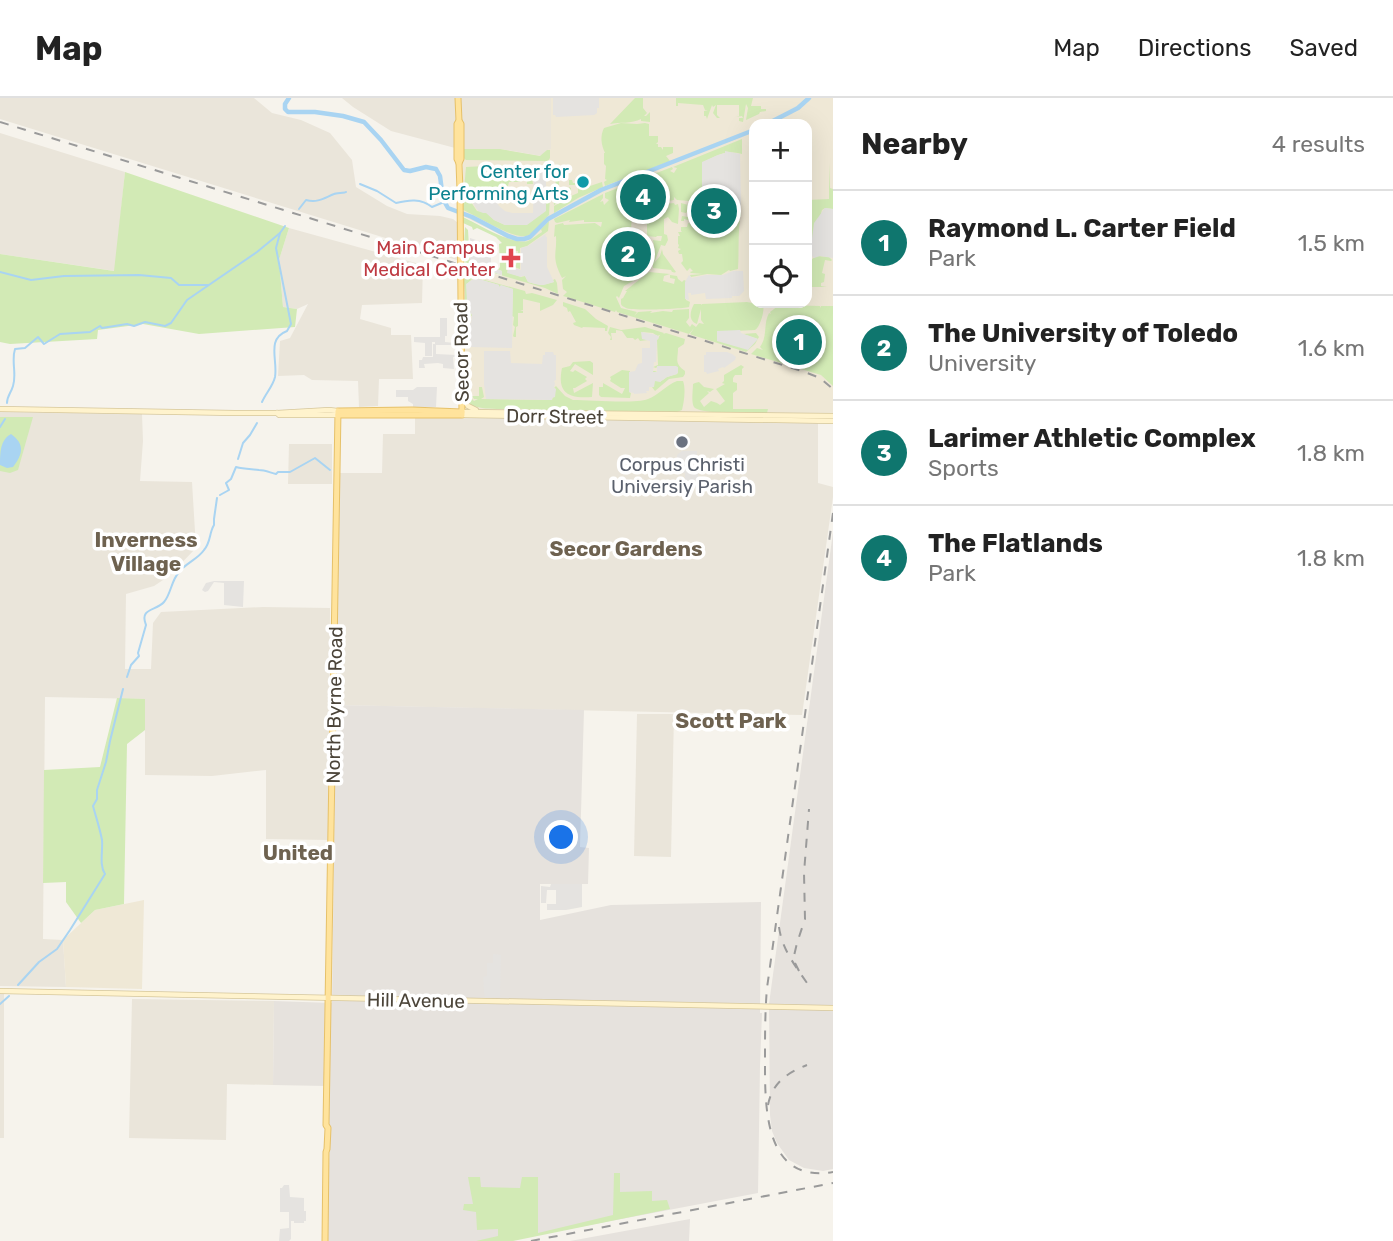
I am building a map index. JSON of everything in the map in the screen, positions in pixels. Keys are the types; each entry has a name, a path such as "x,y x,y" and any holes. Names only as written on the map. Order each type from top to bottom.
{"main road":[{"name":"Secor Road","path":"458,98 461,124 459,163 462,413"},
{"path":"462,396 468,406 480,412"},
{"name":"Dorr Street","path":"0,409 279,415 425,410 462,413 780,415 833,418"},
{"name":"North Byrne Road","path":"325,1241 324,1128 338,413"},
{"name":"Dorr Street","path":"462,413 833,418"},
{"path":"596,416 619,413"},
{"path":"755,419 779,418 780,415"},
{"name":"Hill Avenue","path":"0,991 833,1009"}],"shaded area":[{"path":"0,98 254,98 272,113 301,120 330,133 352,160 356,187 387,206 407,214 453,219 458,223 460,261 0,119"},
{"path":"342,98 551,98 551,150 541,156 500,149 459,149 391,131"},
{"path":"551,98 833,98 833,415 465,408 463,264 502,276 503,236 463,216 463,149 500,149 541,156 551,149"},
{"path":"553,98 599,98 599,108 594,115 556,117 553,115"},
{"path":"0,133 125,172 115,271 0,254"},
{"path":"725,151 740,154 740,210 730,207 724,200 706,199 702,194 702,162"},
{"path":"534,168 546,170 546,211 527,225 505,225 478,211 472,201 486,190 505,211 533,213"},
{"path":"825,208 833,209 833,258 812,256 814,223"},
{"path":"289,228 423,265 422,303 362,305 360,319 391,328 391,335 411,335 413,379 379,379 378,406 359,407 358,381 312,380 304,375 278,376 280,341 290,338 308,304 297,309 283,307 279,260"},
{"path":"547,233 547,267 554,282 539,285 528,282 525,276 507,273 509,267 521,270 521,248"},
{"path":"470,238 488,244 491,248 491,267 502,271 502,275 470,264"},
{"path":"743,271 744,291 739,296 706,299 705,293 688,293 689,300 685,299 685,282 689,275 692,278 723,275"},
{"path":"475,278 513,289 512,348 471,347 467,344 467,324 471,323 472,314 469,313 466,284"},
{"path":"440,318 447,318 445,342 455,345 436,345 436,354 456,355 457,357 453,357 454,369 443,368 443,364 438,363 424,364 425,368 419,368 419,360 433,357 435,342 432,342 432,356 425,356 425,343 414,342 414,337 440,337"},
{"path":"740,330 741,333 758,339 748,350 717,341 717,331"},
{"path":"641,332 657,335 659,338 653,372 657,372 657,366 676,366 678,372 660,382 655,381 654,387 649,387 647,393 634,394 629,392 629,372 635,371 638,364 642,363 642,348 650,348 650,341 642,339"},
{"path":"484,351 510,351 511,363 542,364 545,352 553,352 556,355 555,397 552,400 486,399"},
{"path":"706,352 727,352 736,357 724,368 718,369 719,371 707,374 704,372"},
{"path":"417,387 437,387 436,407 413,408 408,397 396,397 396,390 413,390"},
{"path":"0,412 142,414 140,481 192,482 196,548 169,576 154,586 126,594 125,669 151,669 153,623 161,612 263,607 330,608 329,840 266,839 266,770 212,776 145,775 145,699 45,697 43,939 63,940 66,987 0,986"},
{"path":"415,416 818,423 818,483 833,487 833,497 802,715 336,705 339,473 382,473 383,434 415,434"},
{"path":"289,444 332,444 332,484 288,484"},
{"path":"682,451 697,451 698,487 673,487 673,481 685,480 685,473 677,472 677,455"},
{"path":"833,532 833,1169 823,1171 804,1168 789,1160 772,1131 769,1004"},
{"path":"214,581 244,581 243,607 224,605 224,583 214,582 208,591 202,590 206,583"},
{"path":"336,705 584,710 580,847 589,848 588,884 540,884 540,920 611,905 761,902 762,1013 758,1193 506,1241 326,1241 330,1138 326,1113 327,1086 273,1085 274,1001 332,1003"},
{"path":"637,714 674,714 671,857 634,856"},
{"path":"551,884 582,884 582,907 547,910 547,904 556,904 556,890 547,890 546,903 541,903 541,886 550,887"},
{"path":"144,900 142,989 66,987 63,940 95,910"},
{"path":"493,954 501,955 500,997 485,997 483,977 487,976 487,963 493,963"},
{"path":"0,994 4,994 4,1138 0,1138"},
{"path":"132,999 274,1001 273,1085 227,1084 226,1140 129,1138"},
{"path":"289,1185 290,1197 304,1198 306,1221 291,1221 291,1239 279,1241 280,1229 289,1228 289,1212 280,1212 280,1188"},
{"path":"690,1219 689,1241 570,1241"}],"green space":[{"path":"635,98 643,98 643,108 647,113 644,116 650,112 650,122 641,119 610,124"},
{"path":"676,98 753,98 751,106 761,106 761,109 766,111 746,120 746,104 743,122 739,121 742,116 736,117 739,116 739,105 717,105 717,115 720,118 717,118 713,113 716,105 712,105 707,119 704,111 708,110 705,110 703,105 678,103 676,106"},
{"path":"621,123 649,124 649,136 658,136 658,147 663,150 663,147 673,147 673,153 666,156 670,161 605,186 604,182 607,180 602,134 604,128"},
{"path":"742,139 742,154 726,153 702,163 704,197 689,201 677,200 674,197 674,200 647,210 629,211 632,215 631,230 623,231 631,232 631,244 637,249 652,249 653,240 661,241 662,236 647,236 647,224 642,221 641,224 640,221 635,222 635,218 665,204 678,204 678,224 668,217 664,219 664,234 668,240 665,246 661,245 654,263 662,249 676,272 653,268 653,264 642,276 624,286 619,298 616,297 621,308 637,312 634,316 638,312 689,309 686,322 690,327 692,324 696,327 699,323 704,324 701,320 701,309 697,324 692,321 694,304 747,302 749,308 763,308 762,319 755,330 717,332 718,341 758,339 746,352 690,334 694,328 689,334 563,296 567,292 563,289 562,280 566,276 562,278 556,260 555,225 595,223 601,227 602,222 569,222 570,220 557,223 554,219 603,194 600,202 603,201 604,205 609,200 605,198 605,193 672,167 670,171 674,173 677,168 673,167"},
{"path":"463,149 500,149 540,156 550,150 550,158 548,161 466,160 463,157"},
{"path":"829,163 833,209 822,210 812,246 812,200 829,199"},
{"path":"533,166 532,175 520,177 532,178 533,184 527,184 527,180 522,178 520,182 509,182 506,194 503,194 502,179 500,198 494,198 489,191 471,202 477,211 486,212 505,225 526,225 545,211 548,190 549,215 529,235 506,232 463,210 463,203 484,190 472,194 463,201 466,167"},
{"path":"125,172 289,228 279,260 283,307 297,309 295,327 199,334 143,324 98,330 97,339 10,344 0,342 0,254 114,271"},
{"path":"555,178 559,178 561,196 569,194 569,187 571,196 578,193 578,185 569,185 569,180 573,183 591,183 590,186 602,182 603,187 554,213 554,206 563,201 561,197 554,205"},
{"path":"681,203 692,206 690,209 693,208 695,218 726,219 732,209 732,220 734,210 741,212 737,220 740,221 738,269 721,275 691,277 690,275 703,274 691,273 693,271 690,268 687,271 681,263 683,261 682,254 678,251 681,249 678,248 678,232 682,232 681,227 687,227 688,223 694,225 695,222 684,219 681,221 682,216 688,217 688,210 686,213 681,212"},
{"path":"463,217 504,237 521,241 528,241 542,232 541,229 549,221 548,231 520,248 520,254 513,249 506,251 506,265 516,265 517,261 514,259 518,258 520,269 511,266 506,269 507,272 525,276 528,282 535,284 554,282 555,279 558,294 463,264 465,227 468,230 470,264 502,275 502,271 498,270 499,244 502,243 477,228 473,230 463,223"},
{"path":"817,256 829,257 832,260 825,260 822,273 825,274 821,286 827,287 812,287 813,259"},
{"path":"649,272 670,274 664,276 663,281 674,284 675,279 670,278 670,275 677,276 682,282 686,281 686,300 690,302 689,307 638,309 622,305 621,299 625,291"},
{"path":"463,274 525,291 526,294 532,293 557,300 540,311 540,303 523,299 523,310 520,310 523,313 518,313 518,326 514,337 513,289 472,279 467,284 472,316 466,316"},
{"path":"563,302 585,309 608,326 607,331 605,328 582,328 574,325 576,322 570,311 563,306"},
{"path":"833,306 833,386 821,375 751,354 757,348 763,350 760,347 770,312 775,308"},
{"path":"610,327 621,330 645,327 685,339 684,344 678,348 677,358 685,374 683,377 669,379 655,391 652,387 653,371 657,371 655,372 660,382 678,372 653,367 658,365 657,340 660,335 642,332 648,340 640,341 638,338 627,338 622,331 616,330 616,333 611,333 610,340"},
{"path":"756,333 758,339 743,334"},
{"path":"573,362 593,363 593,375 575,364 570,371 575,370 587,377 587,381 573,388 574,393 593,383 592,397 570,395 561,383 562,368"},
{"path":"741,365 744,367 742,375 735,375 733,378 733,382 737,383 737,390 733,393 733,409 768,409 767,413 717,412 694,407 693,384 699,382 704,387 714,389 707,391 709,393 700,401 704,407 711,401 720,405 725,401 716,389 725,384 722,383 724,375"},
{"path":"622,370 630,371 630,398 601,397 599,387 603,387 603,383 622,394 625,388 610,381 610,377"},
{"path":"677,381 683,381 685,392 682,410 677,412 491,409 469,404 466,397 474,401 478,399 472,396 479,396 479,387 482,387 484,397 481,399 552,400 556,386 573,400 633,401 652,397"},
{"path":"0,417 33,417 18,470 10,473 0,471"},
{"path":"117,698 145,699 145,730 127,744 124,904 95,910 81,923 66,902 66,882 43,883 44,770 100,767"},
{"path":"614,1173 620,1173 620,1192 652,1191 652,1201 667,1200 670,1209 513,1241 476,1241 498,1236 498,1229 477,1230 476,1212 463,1210 464,1204 473,1204 468,1177 480,1177 481,1187 520,1188 522,1177 538,1177 538,1233 613,1215"}],"water":[{"path":"11,434 19,442 21,449 13,467 7,468 0,465 1,452 3,443"}],"waterway":[{"path":"289,98 285,104 288,112 315,112 364,122 404,170 426,167 436,169 440,176 443,199 448,208 517,239 530,237 548,219 601,190 749,132"},
{"path":"777,119 798,108 809,98"},
{"path":"360,184 396,203 419,201 432,207 444,202"},
{"path":"299,209 306,200 317,200 346,192"},
{"path":"262,402 275,377 274,351 277,339 291,324 276,248 285,226"},
{"path":"7,403 14,381 15,349 25,348 38,337 44,344 60,334 90,332 100,326 134,326 145,322 165,326 171,323 187,300 280,233"},
{"path":"0,272 31,280 64,276 139,275 171,278 179,285 208,285"},
{"path":"0,427 5,419"},
{"path":"238,459 243,443 257,423"},
{"path":"220,495 229,490 226,483 231,479 236,467 276,474 290,472 315,458 330,470"},
{"path":"127,677 131,665 139,656 146,625 145,616 149,610 164,602 179,572 208,544 214,525 217,498"},
{"path":"18,985 39,962 57,949 105,874 102,840 93,806 97,799 123,689"},
{"path":"0,1004 9,996"}],"railway":[{"path":"0,122 802,371 820,378 833,389"},
{"path":"833,513 765,1014 766,1097 773,1137 781,1154 793,1166 810,1172 833,1172"},
{"path":"799,971 794,956 805,919 804,873 809,809"},
{"path":"779,927 787,952 811,989"},
{"path":"768,1105 777,1085 807,1065"},
{"path":"531,1241 833,1183"}],"place":[{"name":"Center for Performing Arts","path":"583,182"},
{"name":"The Flatlands","path":"643,197"},
{"name":"Larimer Athletic Complex","path":"714,211"},
{"name":"The University of Toledo","path":"628,254"},
{"name":"Main Campus Medical Center","path":"511,258"},
{"name":"Raymond L. Carter Field","path":"799,342"},
{"name":"Corpus Christi Universiy Parish","path":"682,442"}],"district":[{"name":"Secor Gardens","path":"626,549"},
{"name":"Inverness Village","path":"146,552"},
{"name":"Scott Park","path":"731,721"},
{"name":"United","path":"298,853"}]}
